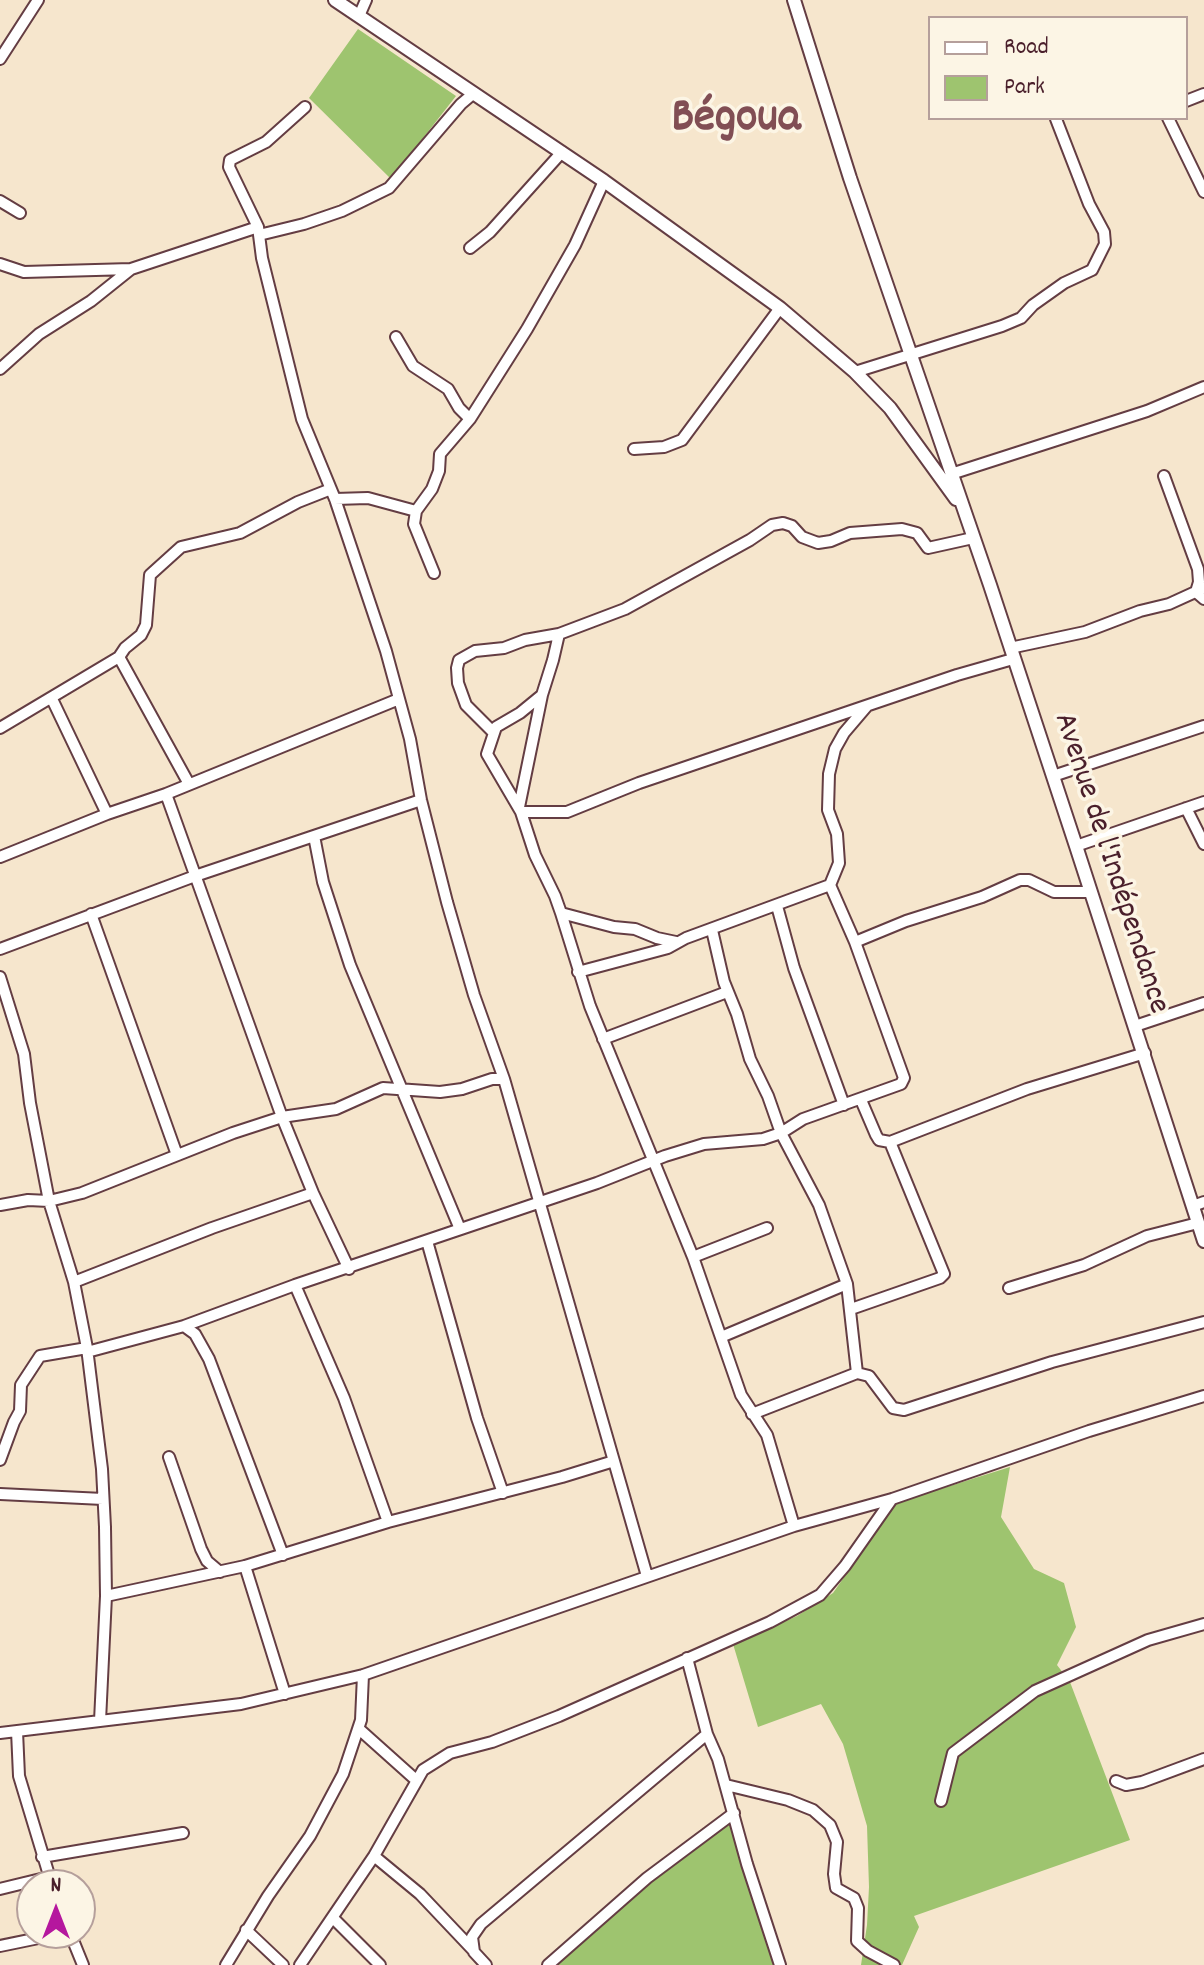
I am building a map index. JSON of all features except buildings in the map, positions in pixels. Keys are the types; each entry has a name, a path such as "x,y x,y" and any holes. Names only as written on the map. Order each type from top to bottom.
{"main road":[{"path":"335,0 604,181 780,308 855,372 890,408 960,504"},
{"path":"794,0 960,504"},
{"name":"Avenue de l'Indépendance","path":"960,504 1198,1204 1198,1223 1204,1241"}],"street":[{"path":"0,59 38,0"},
{"path":"359,16 366,0"},
{"path":"0,264 24,272 131,269 259,231 304,224 342,211 389,188 474,93"},
{"path":"305,107 266,142 230,160 229,167 259,231 262,258 298,406 333,494 386,651 453,924 504,1079 647,1576"},
{"path":"855,372 1021,318 1049,293 1092,270 1105,244 1104,232 1089,204 1056,120"},
{"path":"1169,120 1204,192"},
{"path":"470,248 490,232 562,152"},
{"path":"434,573 414,524 416,511 432,489 439,471 440,454 470,419 560,272 604,181"},
{"path":"0,201 20,213"},
{"path":"0,369 39,334 91,301 131,269"},
{"path":"634,449 664,447 682,440 780,308"},
{"path":"396,337 413,366 448,389 470,419"},
{"path":"951,474 1147,411 1204,387"},
{"path":"520,809 567,812 639,783 1012,653 1029,642 1064,638 1201,593 1198,569 1164,476"},
{"path":"0,728 119,657 141,635 146,625 150,575 181,547 240,533 298,502 333,494 368,498 416,511"},
{"path":"493,732 466,705 458,683 459,660 475,651 504,648 525,640 559,634 625,609 772,525 783,523 792,526 802,537 818,543 850,533 888,529 912,530 928,548 973,538"},
{"path":"520,809 542,695 559,634"},
{"path":"119,657 189,784"},
{"path":"542,695 493,732 487,754 520,809 535,855 561,913 578,972 603,1039 693,1257 741,1395 767,1435 794,1526"},
{"path":"52,699 107,814"},
{"path":"0,857 166,794 399,699"},
{"path":"0,1460 20,1411 21,1385 40,1356 87,1350 184,1326 704,1144 763,1139 781,1133 803,1119 904,1082 855,942 830,885 839,863 837,834 829,819 829,774 835,749 867,706"},
{"path":"1053,776 1204,726"},
{"path":"510,792 524,785"},
{"path":"166,794 282,1117 349,1269"},
{"path":"0,949 195,876 421,800"},
{"path":"1076,846 1204,802"},
{"path":"1186,808 1204,844"},
{"path":"314,836 323,882 347,956 460,1229"},
{"path":"855,942 906,921 982,897 1020,880 1029,880 1054,892 1090,892"},
{"path":"578,972 668,948 676,942 830,885"},
{"path":"777,906 794,968 844,1105"},
{"path":"561,913 614,927 635,929 676,942"},
{"path":"91,914 177,1155"},
{"path":"712,930 727,992 750,1059 781,1133 819,1205 847,1284 857,1373"},
{"path":"0,977 24,1054 49,1201 74,1282 87,1350 102,1469 106,1596 100,1721"},
{"path":"603,1039 727,992"},
{"path":"1135,1026 1204,1003"},
{"path":"861,1100 879,1140 890,1142 1027,1089 1145,1053"},
{"path":"0,1205 28,1200 49,1201 82,1193 282,1117 336,1109 383,1088 440,1092 504,1079"},
{"path":"851,1309 944,1274 890,1142"},
{"path":"74,1282 212,1228 313,1193"},
{"path":"1009,1288 1084,1265 1147,1236 1198,1223"},
{"path":"693,1257 767,1228"},
{"path":"427,1241 473,1404 503,1493"},
{"path":"721,1337 847,1284"},
{"path":"295,1285 344,1398 388,1522"},
{"path":"752,1414 857,1373 869,1376 893,1408 904,1410 1052,1362 1204,1322"},
{"path":"184,1326 195,1334 209,1359 283,1555"},
{"path":"0,1733 241,1704 363,1675 794,1526 892,1499 1089,1431 1204,1396"},
{"path":"169,1457 201,1549 207,1561 220,1572"},
{"path":"106,1596 245,1566 388,1522 614,1461"},
{"path":"0,1494 103,1499"},
{"path":"300,1965 374,1856 423,1770 450,1753 492,1742 559,1716 770,1622 820,1595 845,1566 892,1499"},
{"path":"245,1566 285,1694"},
{"path":"941,1801 953,1753 1035,1691 1148,1640 1204,1624"},
{"path":"687,1658 707,1734 726,1785 747,1864 780,1965"},
{"path":"226,1965 324,1812 343,1774 359,1729 363,1675"},
{"path":"359,1729 416,1780"},
{"path":"17,1731 19,1776 46,1869"},
{"path":"474,1952 472,1937 481,1924 707,1734"},
{"path":"1116,1781 1126,1785 1142,1782 1204,1759"},
{"path":"726,1785 788,1800 813,1810 830,1825 837,1842 836,1888 854,1898 858,1908 857,1941 868,1951 894,1965"},
{"path":"548,1965 647,1878 734,1813"},
{"path":"42,1857 183,1833"},
{"path":"374,1856 420,1894 486,1965"},
{"path":"333,1918 380,1965"},
{"path":"246,1930 283,1965"}],"green space":[{"path":"358,29 456,96 391,179 309,98"},
{"path":"1010,1467 1001,1517 1034,1569 1064,1583 1076,1627 1057,1665 1070,1682 1130,1840 914,1916 919,1927 902,1965 861,1965 869,1887 867,1826 843,1744 821,1704 758,1727 733,1644 797,1616 833,1593 896,1503"},
{"path":"730,1823 777,1965 556,1965 656,1876"}],"district":[{"name":"Bégoua","path":"736,122"}]}
